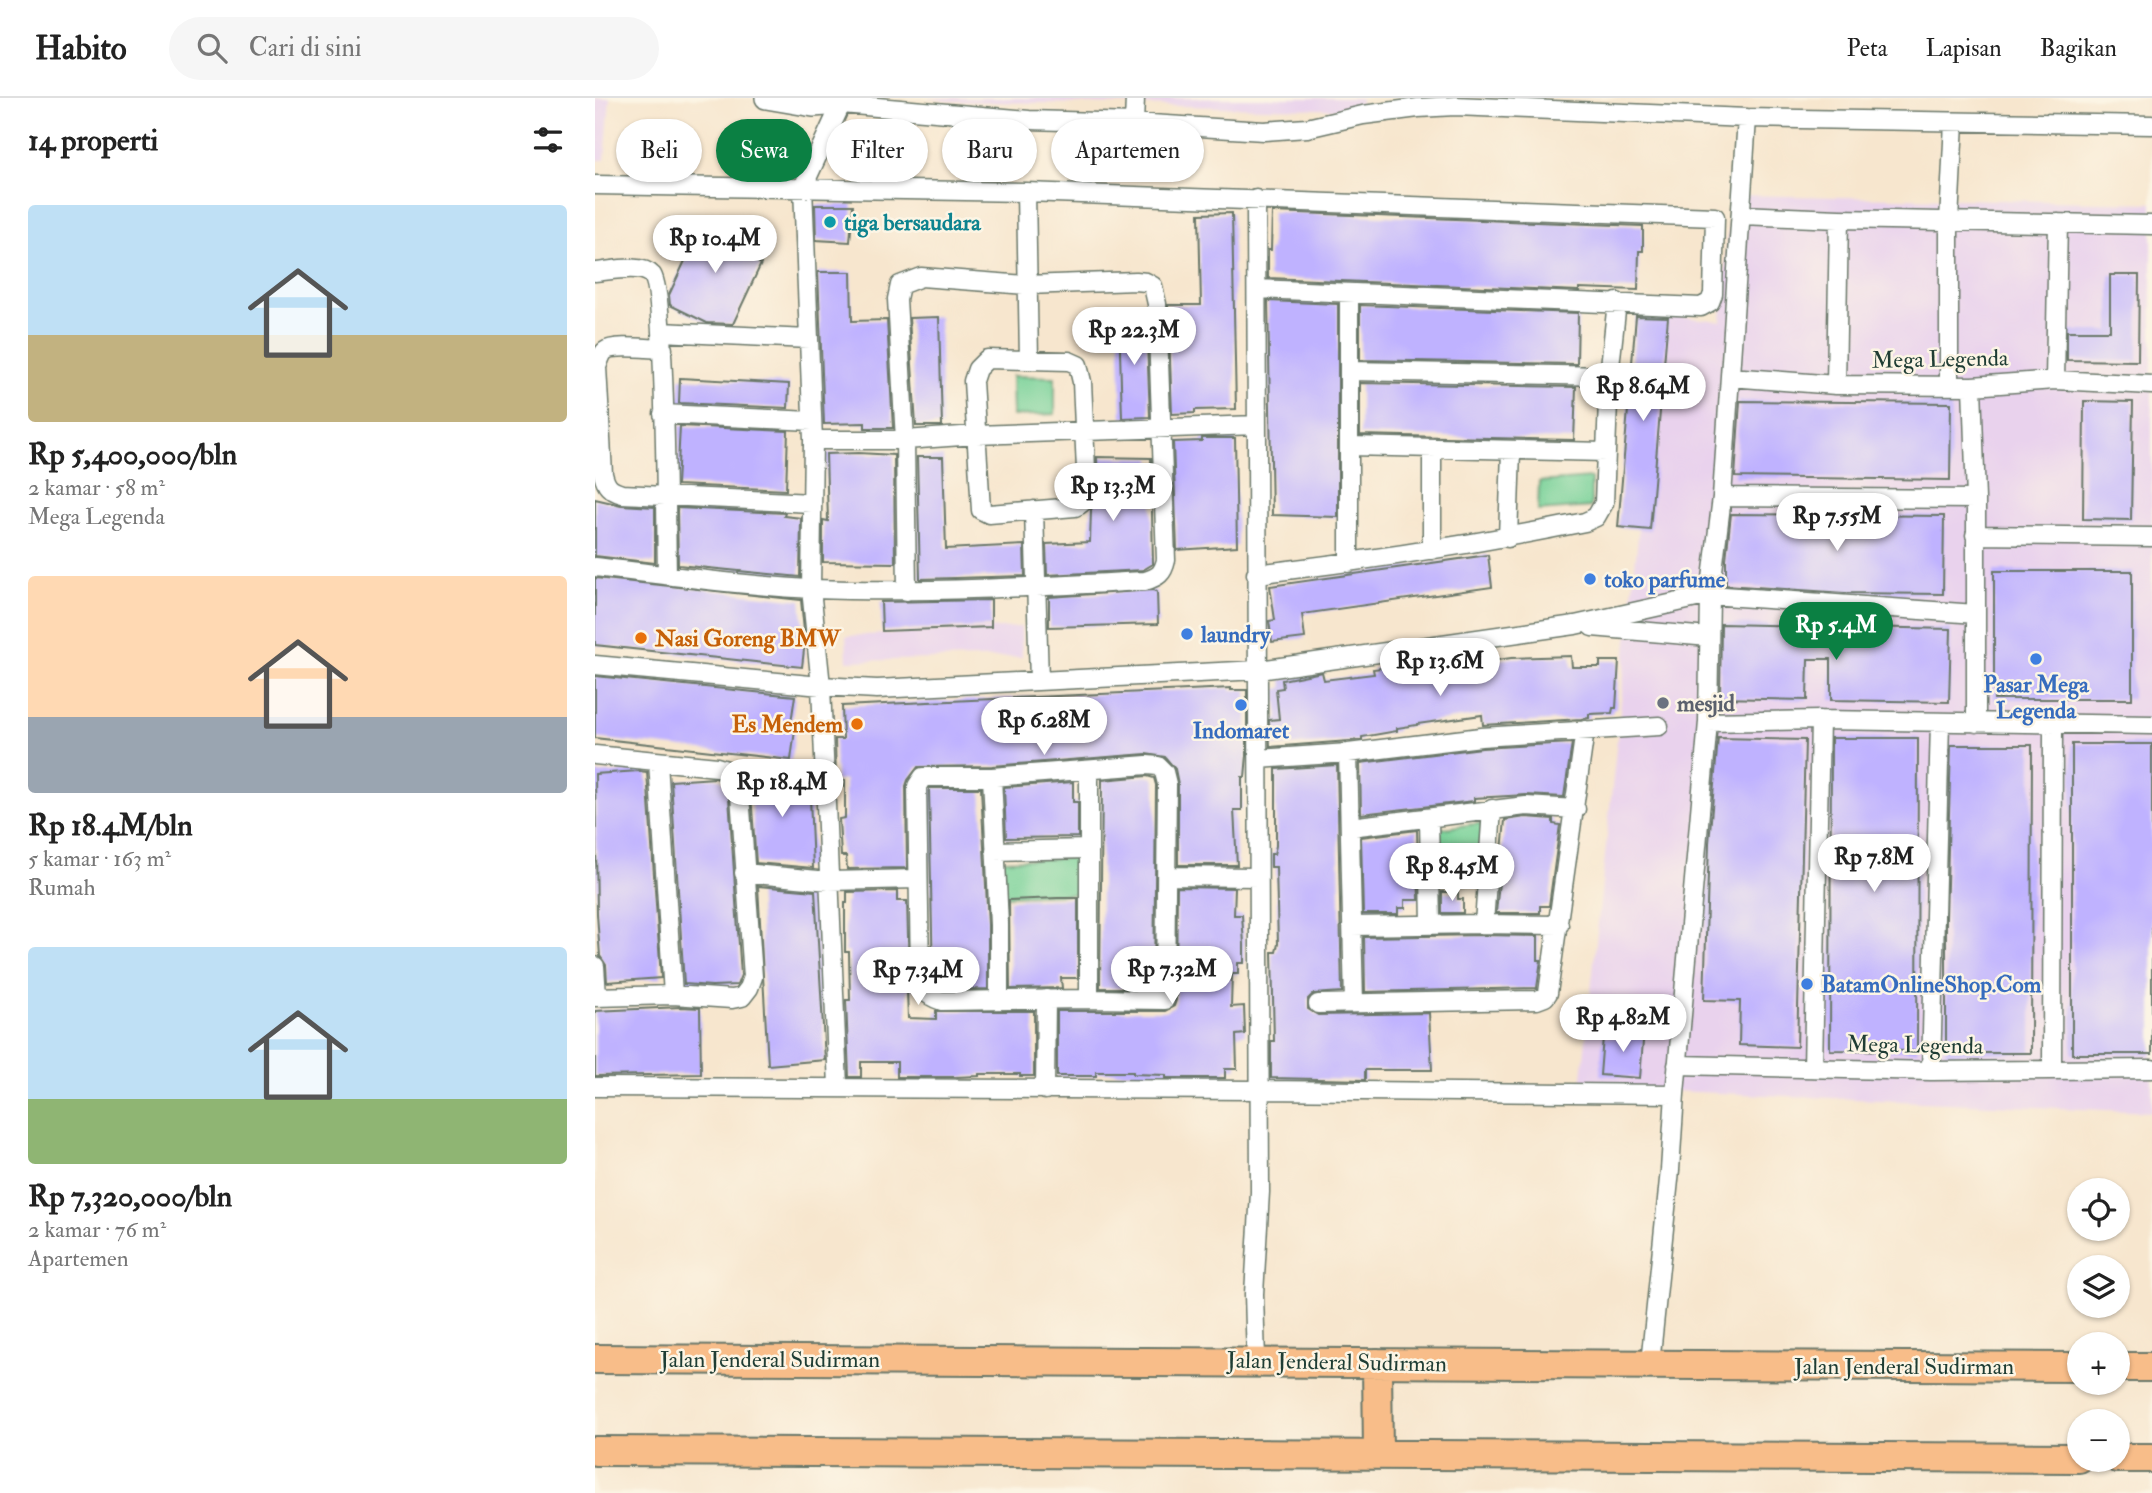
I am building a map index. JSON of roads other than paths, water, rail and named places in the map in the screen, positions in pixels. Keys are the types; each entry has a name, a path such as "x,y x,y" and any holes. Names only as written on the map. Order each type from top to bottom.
{"highway":[{"name":"Jalan Jenderal Sudirman","path":"595,1359 2067,1367"},
{"path":"1377,1363 1378,1455"},
{"path":"2130,1367 2152,1367"},
{"path":"595,1451 2067,1458"},
{"path":"2130,1458 2152,1458"}],"street":[{"path":"766,98 813,106 841,100 1051,121"},
{"path":"1134,119 1135,98"},
{"path":"838,1087 821,686 811,589 813,440 803,187 841,100"},
{"path":"1204,127 1275,131 1307,128 1363,107 1455,106 1747,118 2152,125"},
{"path":"1650,1364 1670,1170 1708,722 1710,595 1722,497 1747,118"},
{"path":"1949,384 1949,221 1954,122"},
{"path":"595,185 1026,192 1715,217 1713,294 1706,305 1701,307 1257,289"},
{"path":"1026,192 1029,359"},
{"path":"1256,199 1260,1192 1254,1294 1256,1361"},
{"path":"1742,215 2152,225"},
{"path":"1836,385 1839,219"},
{"path":"2055,380 2058,223"},
{"path":"595,272 639,269 655,278 662,341 667,575"},
{"path":"595,567 811,589 908,591 1145,581 1157,578 1164,570 1166,560 1157,304 1153,286 1136,281 1027,285 921,277 900,285 897,299 905,440 908,591"},
{"path":"1349,293 1349,562"},
{"path":"1256,574 1507,538 1585,522 1596,517 1604,503 1609,376 1617,302"},
{"path":"809,339 662,341 605,351 597,367 603,474 606,485 613,491 665,497 811,503"},
{"path":"987,359 1029,359 1069,361 1078,365 1086,498 1075,507 989,514 981,510 973,381 977,369 987,359"},
{"path":"1349,371 1609,376"},
{"name":"Mega Legenda","path":"1730,377 1836,385 1972,386 2055,380 2152,385"},
{"path":"1972,386 1976,499 1976,723"},
{"path":"663,414 812,421"},
{"path":"813,440 905,440 1257,425"},
{"path":"1349,446 1606,452"},
{"path":"1432,448 1432,550"},
{"path":"1507,538 1511,451"},
{"path":"1722,497 1976,499"},
{"path":"1034,510 1039,681"},
{"path":"1975,535 2152,537"},
{"path":"595,665 877,689 1259,670 1575,625 1710,595 1976,614"},
{"path":"1575,625 1709,637"},
{"path":"1708,722 1820,720 2152,725"},
{"path":"1813,1068 1820,720"},
{"path":"1931,1071 1940,722"},
{"path":"2052,1069 2053,724"},
{"path":"1259,759 1348,753 1481,737 1659,726"},
{"path":"1318,1004 1545,998 1559,925 1585,730"},
{"path":"1348,753 1354,1003"},
{"path":"595,755 717,767 730,771 740,796 753,977 743,997 732,999 673,995 596,997 595,966"},
{"path":"659,762 673,995"},
{"path":"1147,765 1158,766 1164,772 1167,784 1165,1000 942,1001 930,998 923,990 917,786 923,778 1089,771 1147,765"},
{"path":"1089,771 1089,999"},
{"path":"992,777 999,1000"},
{"path":"1350,827 1526,806 1576,809"},
{"path":"1484,924 1492,809"},
{"path":"1429,819 1431,925"},
{"path":"995,851 1089,849"},
{"path":"744,873 829,881 918,879"},
{"path":"1166,876 1258,877"},
{"path":"1352,926 1559,925"},
{"path":"1045,1090 1046,999"},
{"name":"Mega Legenda","path":"1677,1065 1931,1071 2152,1069"},
{"path":"595,1087 1675,1094"}],"place":[{"name":"tiga bersaudara","path":"830,222"},
{"name":"toko parfume","path":"1590,579"},
{"name":"laundry","path":"1187,634"},
{"name":"Nasi Goreng BMW","path":"641,638"},
{"name":"Pasar Mega Legenda","path":"2036,659"},
{"name":"mesjid","path":"1663,703"},
{"name":"Indomaret","path":"1241,705"},
{"name":"Es Mendem","path":"857,724"},
{"name":"BatamOnlineShop.Com","path":"1807,984"}]}
